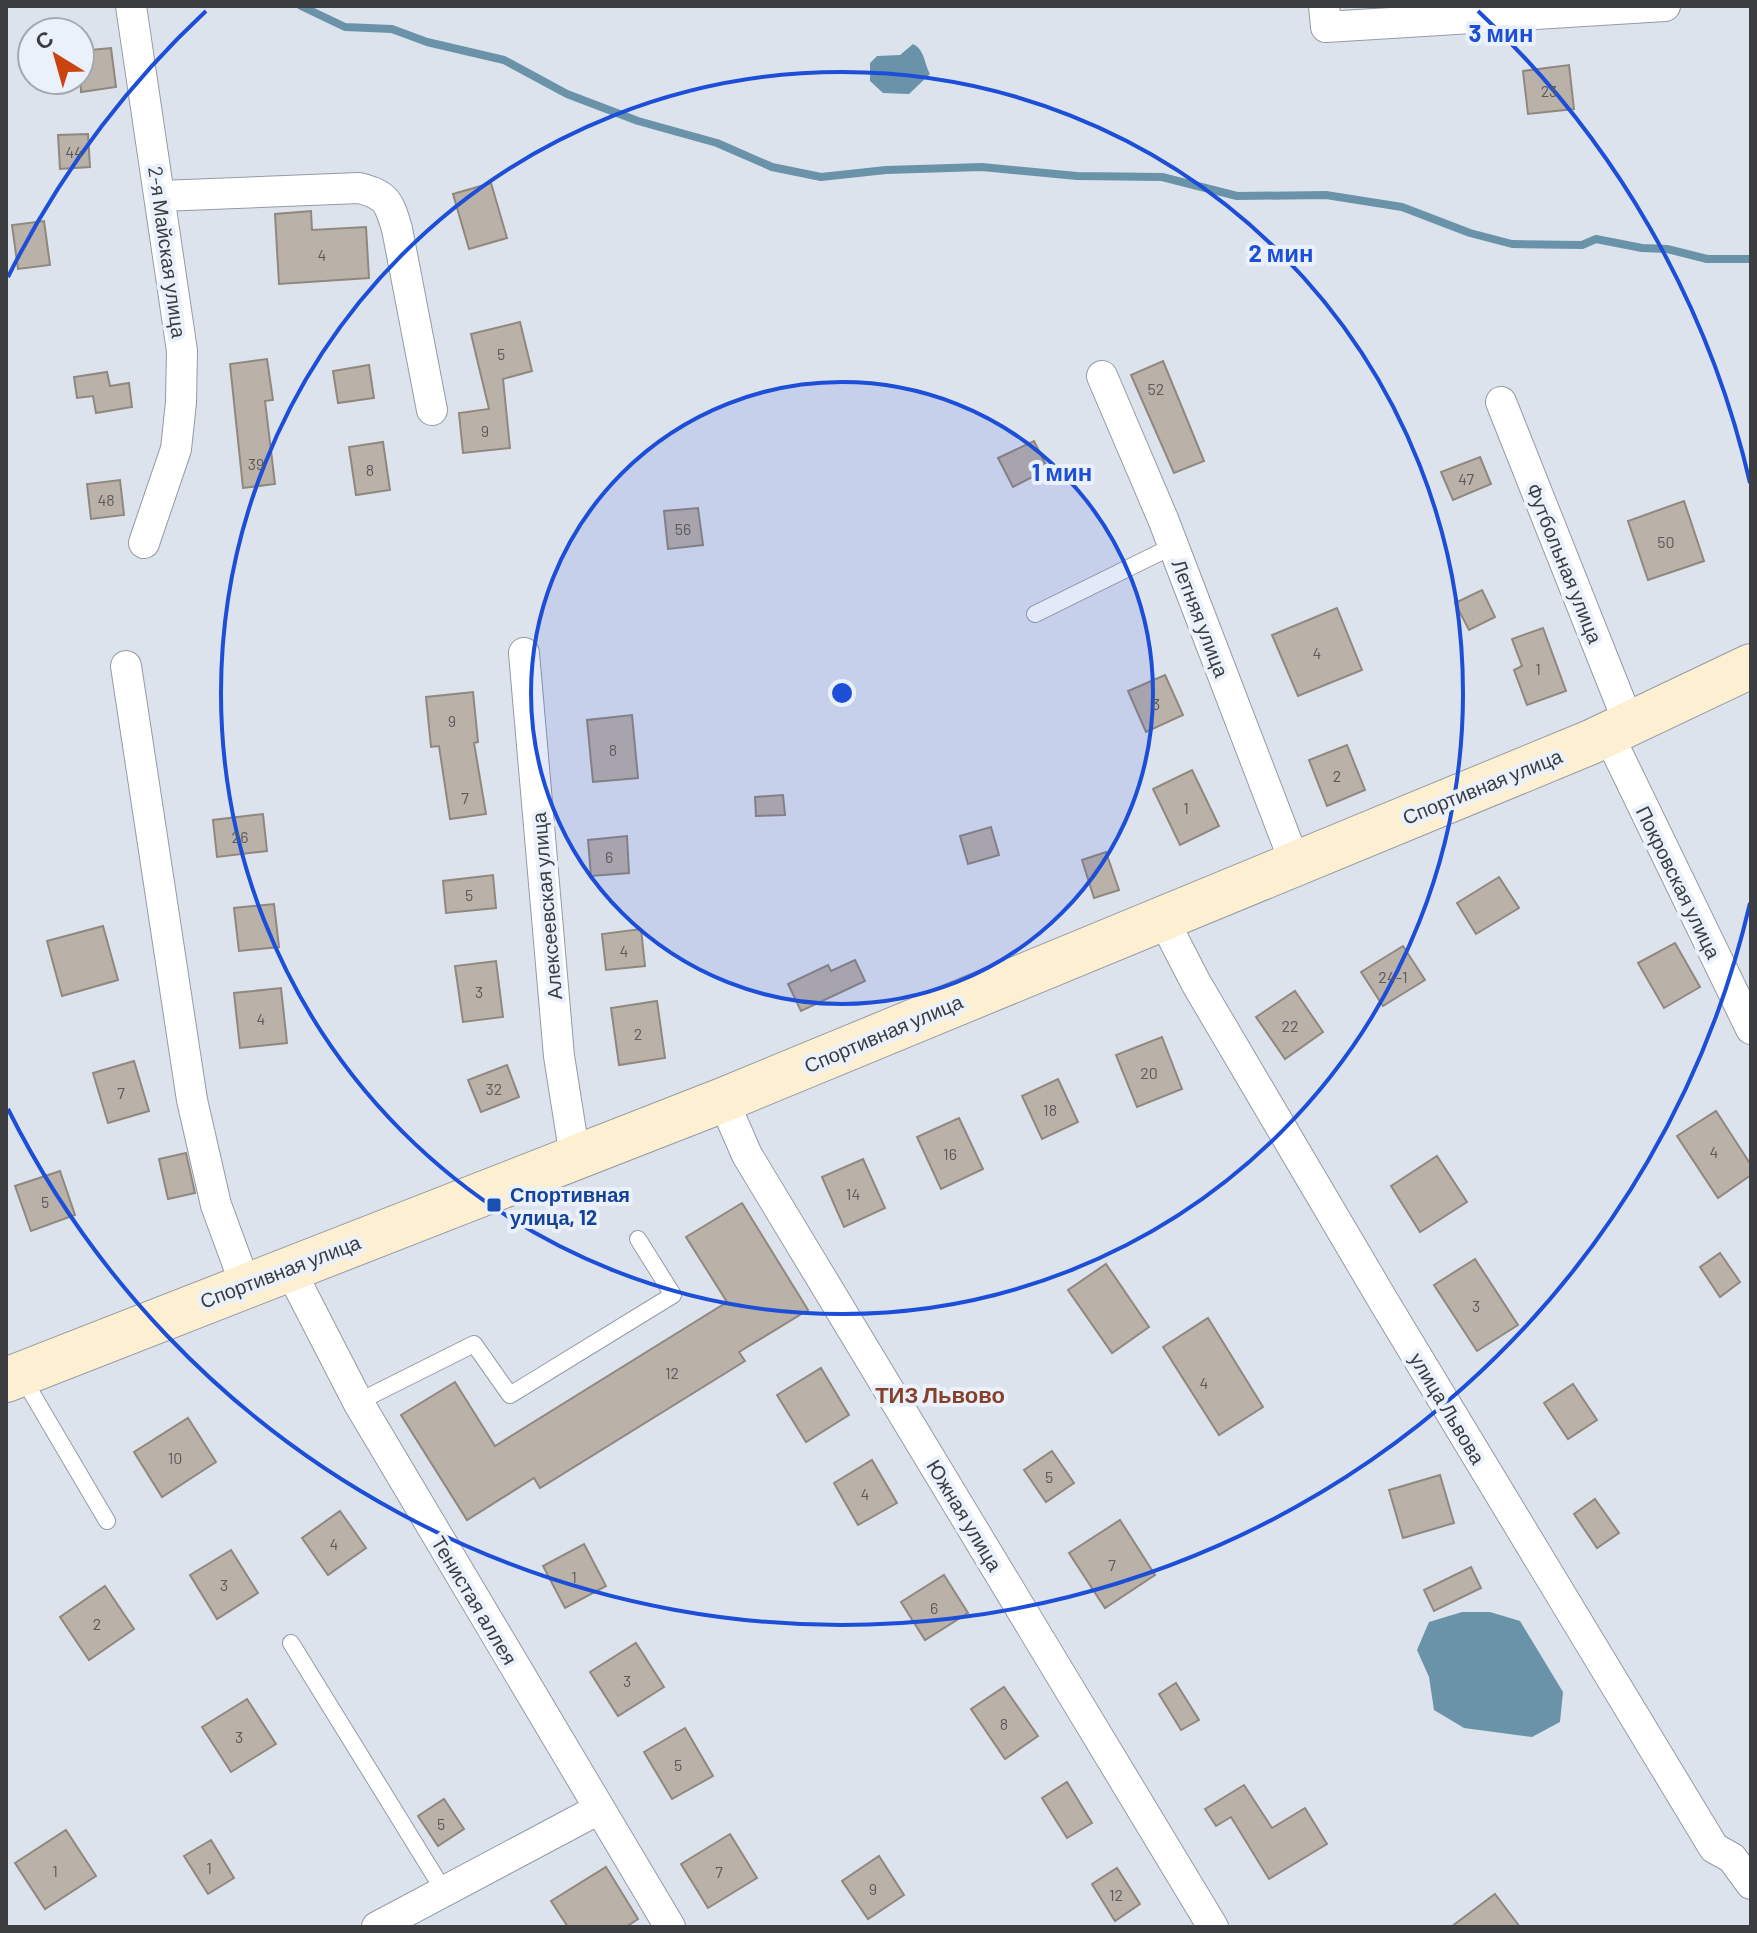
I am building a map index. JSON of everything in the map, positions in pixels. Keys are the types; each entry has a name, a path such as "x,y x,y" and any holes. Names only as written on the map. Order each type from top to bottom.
{"street":[{"name":"2-я Майская улица","path":"131,6 180,327 181,402 176,449 144,543"},
{"path":"1325,16 1665,6"},
{"path":"160,196 359,188 376,193 389,203 397,229 432,410"},
{"name":"Летняя улица","path":"1102,376 1173,546 1295,863"},
{"name":"Футбольная улица","path":"1501,402 1618,729"},
{"name":"Алексеевская улица","path":"524,653 559,1056 575,1157"},
{"path":"126,666 192,1100 216,1205 245,1284"},
{"name":"Спортивная улица","path":"13,1377 723,1100 1618,729 1751,666"},
{"name":"Покровская улица","path":"1618,729 1751,1029"},
{"name":"улица Львова","path":"1162,917 1196,983 1361,1262 1714,1848 1732,1858 1751,1884"},
{"name":"Южная улица","path":"723,1100 747,1155 1213,1927"},
{"name":"Тенистая аллея","path":"289,1268 358,1402 670,1927"},
{"path":"377,1927 599,1809"}],"lane":[{"path":"1035,614 1173,546"},
{"path":"358,1402 474,1344 510,1395 673,1295 638,1239"},
{"path":"13,1377 107,1521"},
{"path":"291,1643 444,1891"}],"water":[{"path":"913,44 922,53 930,74 909,94 883,93 870,81 870,63 877,56 900,55"},
{"path":"1462,1612 1490,1612 1520,1621 1563,1692 1560,1722 1532,1737 1464,1728 1434,1710 1429,1677 1417,1650 1429,1622"}],"building":[{"path":"111,48 116,87 96,90 96,49"},
{"path":"1569,65 1574,109 1528,114 1523,71"},
{"path":"88,134 90,167 60,169 58,135"},
{"path":"491,183 507,238 469,249 453,194"},
{"path":"311,211 312,230 366,227 369,278 279,284 275,214"},
{"path":"44,221 50,265 18,269 12,225"},
{"path":"520,322 532,371 503,379 510,448 463,453 459,413 489,409 471,334"},
{"path":"267,359 273,400 265,401 275,484 243,488 230,364"},
{"path":"1163,361 1204,461 1174,473 1131,375"},
{"path":"369,365 374,398 338,403 333,371"},
{"path":"107,372 110,386 129,383 132,407 96,413 93,396 77,398 74,377"},
{"path":"1034,441 1048,469 1013,487 998,458"},
{"path":"383,442 390,490 356,495 349,447"},
{"path":"1480,457 1491,484 1453,500 1441,472"},
{"path":"120,480 124,515 91,519 87,484"},
{"path":"1684,501 1704,561 1648,580 1628,521"},
{"path":"698,508 703,545 668,549 664,511"},
{"path":"1482,590 1495,617 1469,630 1455,603"},
{"path":"1337,608 1362,670 1298,696 1272,635"},
{"path":"1543,628 1566,691 1527,705 1514,670 1522,666 1512,639"},
{"path":"1165,675 1183,715 1146,732 1128,691"},
{"path":"473,692 478,742 474,743 486,814 450,819 439,746 431,747 426,697"},
{"path":"632,715 638,778 593,782 587,720"},
{"path":"1347,745 1365,790 1327,806 1309,760"},
{"path":"1192,770 1219,826 1180,845 1153,789"},
{"path":"783,795 785,815 756,816 755,797"},
{"path":"263,814 267,851 217,857 213,820"},
{"path":"991,827 999,855 968,864 960,836"},
{"path":"627,836 629,873 591,876 588,840"},
{"path":"1106,852 1119,890 1094,898 1082,860"},
{"path":"493,875 496,908 446,913 443,881"},
{"path":"1499,877 1519,908 1476,934 1457,903"},
{"path":"274,904 279,947 239,951 234,908"},
{"path":"103,926 118,980 62,996 47,941"},
{"path":"641,929 645,966 606,970 602,934"},
{"path":"1675,943 1700,987 1664,1008 1638,963"},
{"path":"1403,946 1425,980 1383,1006 1361,972"},
{"path":"855,960 865,981 801,1011 788,984 828,965 831,971"},
{"path":"496,961 503,1017 463,1022 455,966"},
{"path":"281,988 287,1043 240,1048 234,993"},
{"path":"1295,991 1323,1032 1285,1059 1256,1017"},
{"path":"657,1001 665,1058 619,1065 611,1008"},
{"path":"1162,1037 1182,1089 1137,1107 1116,1055"},
{"path":"134,1061 149,1111 108,1123 93,1073"},
{"path":"507,1065 519,1097 481,1112 468,1080"},
{"path":"1058,1079 1078,1122 1042,1139 1022,1096"},
{"path":"1716,1111 1751,1165 1751,1175 1718,1198 1677,1136"},
{"path":"959,1118 983,1169 941,1189 917,1137"},
{"path":"186,1153 195,1193 168,1199 159,1159"},
{"path":"1437,1156 1467,1202 1420,1232 1391,1186"},
{"path":"863,1159 885,1208 844,1227 822,1177"},
{"path":"60,1171 75,1215 31,1231 15,1186"},
{"path":"742,1203 808,1310 739,1352 745,1361 540,1488 534,1478 467,1520 401,1415 455,1382 495,1446 727,1302 686,1237"},
{"path":"1720,1253 1740,1282 1720,1297 1700,1267"},
{"path":"1475,1259 1518,1325 1477,1351 1434,1285"},
{"path":"1106,1264 1149,1327 1112,1353 1068,1290"},
{"path":"1208,1318 1263,1407 1219,1435 1163,1347"},
{"path":"821,1368 849,1415 806,1442 777,1395"},
{"path":"1573,1384 1597,1420 1568,1439 1544,1403"},
{"path":"188,1418 216,1462 162,1497 134,1452"},
{"path":"1052,1451 1074,1483 1046,1502 1024,1470"},
{"path":"872,1460 897,1503 858,1525 834,1483"},
{"path":"1440,1475 1454,1523 1403,1538 1389,1490"},
{"path":"1595,1499 1619,1533 1597,1548 1574,1514"},
{"path":"340,1511 366,1548 328,1575 302,1538"},
{"path":"1120,1520 1155,1575 1105,1608 1069,1553"},
{"path":"584,1544 606,1586 565,1608 543,1566"},
{"path":"231,1550 258,1593 217,1619 190,1575"},
{"path":"1471,1567 1481,1588 1434,1611 1424,1590"},
{"path":"944,1575 968,1613 925,1640 901,1602"},
{"path":"105,1586 134,1629 89,1660 60,1617"},
{"path":"636,1643 664,1687 618,1716 590,1672"},
{"path":"1176,1683 1199,1720 1181,1730 1159,1694"},
{"path":"1004,1687 1038,1736 1005,1759 971,1709"},
{"path":"247,1699 276,1744 231,1772 202,1727"},
{"path":"685,1728 713,1776 672,1799 644,1752"},
{"path":"1067,1782 1092,1823 1067,1838 1042,1798"},
{"path":"1244,1785 1272,1828 1305,1808 1327,1844 1269,1879 1231,1817 1216,1826 1205,1809"},
{"path":"444,1799 464,1829 438,1846 418,1816"},
{"path":"66,1830 96,1876 45,1909 15,1863"},
{"path":"730,1834 757,1878 708,1908 681,1864"},
{"path":"211,1840 234,1878 208,1894 184,1856"},
{"path":"879,1856 904,1895 868,1919 842,1881"},
{"path":"606,1867 638,1919 626,1927 568,1927 551,1901"},
{"path":"1117,1868 1140,1904 1115,1921 1092,1884"},
{"path":"1495,1894 1520,1927 1451,1927"}],"waterway":[{"path":"301,6 345,27 392,29 427,42 504,60 567,94 638,121 717,143 772,167 821,177 886,170 982,167 1077,176 1162,177 1237,196 1326,195 1402,207 1470,233 1512,244 1582,245 1596,239 1642,248 1667,249 1707,259 1751,259"}],"place":[{"name":"Спортивная улица, 12","path":"494,1205"}],"district":[{"name":"ТИЗ Львово","path":"940,1394"}]}
